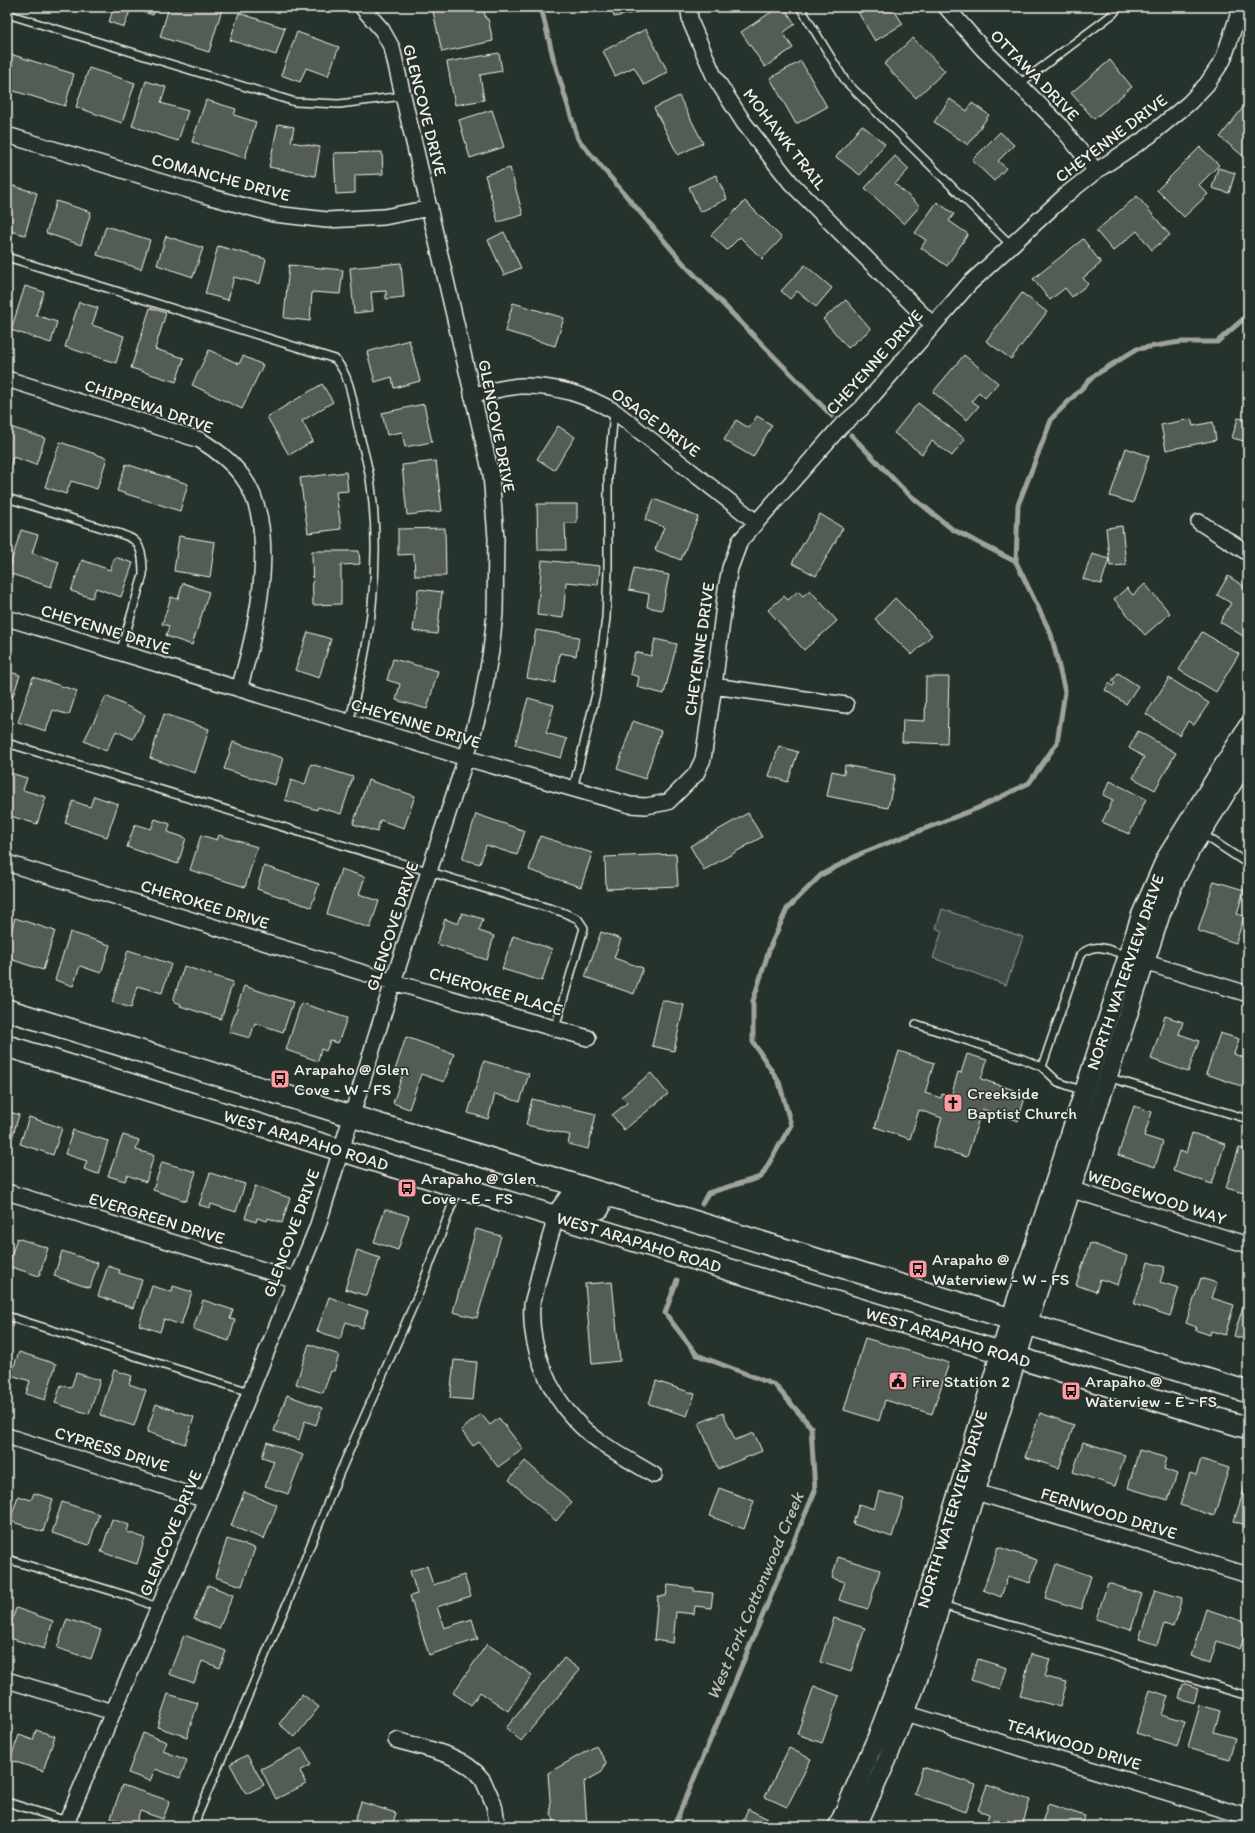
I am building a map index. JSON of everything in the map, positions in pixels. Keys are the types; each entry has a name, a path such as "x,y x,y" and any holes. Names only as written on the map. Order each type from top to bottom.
{"main road":[{"name":"WEST ARAPAHO ROAD","path":"7,1010 350,1117 1248,1392"},
{"name":"WEST ARAPAHO ROAD","path":"7,1046 340,1151 1248,1428"},
{"path":"556,1216 568,1201 574,1200 652,1222 670,1223 686,1220"}],"street":[{"name":"GLENCOVE DRIVE","path":"66,1824 113,1712 206,1500 317,1228 350,1117 466,758 482,701 491,651 496,577 496,538 491,474 392,48 382,30 362,7"},
{"name":"MOHAWK TRAIL","path":"688,7 691,23 714,76 744,123 791,183 933,325"},
{"name":"OTTAWA DRIVE","path":"946,7 1018,85 1058,123 1096,171"},
{"name":"CHEYENNE DRIVE","path":"7,618 466,758 630,806 646,806 668,802 696,774 703,759 730,568 740,541 840,427 861,409 969,284 1067,194 1096,171 1149,136 1189,103 1207,84 1223,60 1241,7"},
{"name":"COMANCHE DRIVE","path":"7,135 211,197 274,214 327,220 384,217 430,208"},
{"name":"CHIPPEWA DRIVE","path":"7,379 200,440 222,454 242,476 256,502 260,520 262,560 260,604 252,645 239,689"},
{"name":"OSAGE DRIVE","path":"472,395 520,386 550,387 579,395 602,404 614,411 756,522"},
{"path":"1200,522 1248,553"},
{"path":"714,686 846,704"},
{"name":"NORTH WATERVIEW DRIVE","path":"1019,1322 1054,1184 1141,915 1166,858 1248,726"},
{"name":"NORTH WATERVIEW DRIVE","path":"864,1824 887,1760 908,1653 968,1489 1019,1322 1071,1189 1161,913 1176,878 1201,833 1248,758"},
{"name":"CHEROKEE DRIVE","path":"7,863 393,982"},
{"path":"1127,957 1248,994"},
{"name":"CHEROKEE PLACE","path":"393,982 588,1038"},
{"name":"WEDGEWOOD WAY","path":"1054,1184 1248,1245"},
{"name":"EVERGREEN DRIVE","path":"7,1192 296,1280"},
{"path":"556,1216 532,1304 534,1337 544,1373 561,1402 576,1422 607,1446 654,1475"},
{"name":"CYPRESS DRIVE","path":"7,1436 206,1500"},
{"name":"NORTH WATERVIEW DRIVE","path":"838,1826 897,1710 917,1682 942,1604 968,1489"},
{"name":"FERNWOOD DRIVE","path":"968,1489 1248,1575"},
{"path":"7,1680 113,1712"},
{"name":"TEAKWOOD DRIVE","path":"897,1710 1248,1817"},
{"path":"396,1740 442,1754 464,1763 481,1779 492,1800 497,1820 496,1826"}],"lane":[{"path":"800,7 846,82 1011,245"},
{"path":"1018,85 1113,14 1118,7"},
{"path":"7,14 295,102 339,104 403,96"},
{"path":"7,257 335,359 342,366 350,388 371,484 376,548 371,618 360,682 349,722"},
{"path":"573,789 596,694 606,618 608,571 608,477 614,411"},
{"path":"7,498 118,533 135,541 139,548 143,564 143,575 120,653"},
{"path":"7,743 429,873 562,912 578,919 584,928 555,1028"},
{"path":"1201,833 1248,864"},
{"path":"1042,1068 1080,955 1087,949 1098,947 1127,957"},
{"path":"916,1024 1023,1059 1042,1068 1058,1082 1083,1091"},
{"path":"1107,1077 1248,1120"},
{"path":"196,1826 197,1817 291,1594 340,1472 421,1288 459,1187"},
{"path":"7,1316 250,1392"},
{"path":"7,1558 135,1598 158,1608"},
{"path":"942,1604 1248,1696"},
{"path":"7,1802 66,1824"}],"shaded area":[{"path":"942,909 1023,937 1006,985 933,958 942,931 936,928"}],"building":[{"path":"114,7 156,7 153,15 131,8 124,27 109,22"},
{"path":"169,7 217,7 222,9 209,52 160,37"},
{"path":"432,7 483,7 486,19 488,19 493,41 442,52"},
{"path":"612,7 641,7 642,11 614,17"},
{"path":"779,7 784,7 795,24 783,33 793,48 765,67 741,32"},
{"path":"855,7 892,7 903,24 875,41"},
{"path":"239,13 285,28 276,55 230,40"},
{"path":"646,29 668,72 644,85 634,67 615,76 603,51"},
{"path":"297,32 339,47 328,76 306,68 300,82 281,75"},
{"path":"913,38 945,71 916,98 884,64"},
{"path":"7,53 74,74 65,106 7,89"},
{"path":"499,53 502,71 480,75 484,100 455,105 447,62"},
{"path":"1110,60 1132,87 1094,119 1071,93"},
{"path":"801,61 827,107 796,124 770,78"},
{"path":"89,68 135,83 122,123 76,107"},
{"path":"146,81 166,87 161,103 188,111 178,141 132,126"},
{"path":"679,96 703,143 678,155 654,108"},
{"path":"950,99 967,111 972,103 989,115 968,145 934,122"},
{"path":"206,100 236,109 234,115 256,122 245,158 192,142"},
{"path":"1248,101 1248,160 1220,137"},
{"path":"492,110 504,147 470,158 459,120"},
{"path":"278,124 294,127 291,142 320,147 315,176 269,167"},
{"path":"862,125 885,144 860,175 836,157"},
{"path":"1000,132 1014,145 998,161 1006,168 994,181 972,160"},
{"path":"1200,147 1219,165 1199,185 1208,194 1184,217 1157,190"},
{"path":"382,152 383,174 355,175 355,193 336,194 334,153"},
{"path":"895,156 909,169 895,184 920,206 904,224 865,188"},
{"path":"510,168 523,215 498,222 485,175"},
{"path":"1218,168 1235,173 1229,193 1212,188"},
{"path":"716,175 727,199 700,212 689,187"},
{"path":"7,184 37,193 25,235 7,230"},
{"path":"1137,196 1170,235 1152,250 1137,231 1113,251 1096,231"},
{"path":"56,201 91,212 81,245 46,233"},
{"path":"745,201 782,238 762,259 740,237 727,250 711,235"},
{"path":"937,202 954,214 949,221 968,234 947,266 921,248 926,240 915,233"},
{"path":"106,226 150,240 141,269 97,255"},
{"path":"504,232 521,268 504,275 488,240"},
{"path":"166,236 203,248 193,277 157,265"},
{"path":"1083,239 1101,263 1083,278 1088,284 1072,297 1065,288 1050,300 1033,279"},
{"path":"218,246 266,259 260,284 234,277 228,300 205,294"},
{"path":"401,263 404,297 386,299 386,291 371,292 373,311 354,313 350,268"},
{"path":"289,265 343,270 340,294 312,292 310,321 284,318"},
{"path":"805,265 832,288 816,307 797,291 790,299 781,291"},
{"path":"25,286 44,292 36,315 57,322 51,343 11,330"},
{"path":"1022,293 1047,312 1011,359 986,341"},
{"path":"846,300 871,329 848,348 823,319"},
{"path":"79,302 98,308 92,325 124,336 116,363 65,347"},
{"path":"513,303 564,318 555,346 505,331"},
{"path":"150,308 166,313 155,349 184,358 176,382 131,368"},
{"path":"409,340 420,381 394,388 392,377 375,382 367,352"},
{"path":"209,350 239,364 243,356 263,365 242,409 192,385"},
{"path":"964,355 998,383 985,398 979,392 972,401 979,406 967,420 933,392"},
{"path":"322,384 333,402 302,421 313,441 289,455 267,417"},
{"path":"918,403 965,439 952,456 932,441 922,454 894,433"},
{"path":"424,404 432,442 405,447 402,432 387,435 382,413"},
{"path":"757,416 772,425 753,457 724,440 736,420 749,428"},
{"path":"1238,418 1248,420 1248,442 1232,438"},
{"path":"1191,419 1193,426 1213,422 1216,440 1166,450 1161,425"},
{"path":"7,426 45,438 36,465 13,457 7,475"},
{"path":"558,426 575,437 554,470 537,459"},
{"path":"60,442 107,458 97,489 71,481 66,494 45,487"},
{"path":"1126,448 1149,456 1133,503 1110,496"},
{"path":"436,461 442,511 407,515 402,465"},
{"path":"126,464 188,484 180,511 117,491"},
{"path":"346,472 348,491 336,492 341,529 308,533 300,478"},
{"path":"654,499 698,517 681,560 655,550 664,527 645,520"},
{"path":"537,504 577,504 577,523 565,523 566,550 538,550"},
{"path":"820,514 843,528 816,576 792,563"},
{"path":"1122,526 1126,565 1110,566 1106,528"},
{"path":"445,528 446,576 415,576 414,554 398,555 398,529"},
{"path":"21,530 38,535 32,553 59,562 51,587 8,573"},
{"path":"179,536 215,542 210,577 174,571"},
{"path":"312,551 359,551 360,564 341,565 341,604 313,605"},
{"path":"1092,554 1109,559 1101,584 1083,579"},
{"path":"115,557 133,563 121,597 96,588 92,598 71,591 82,560 110,570"},
{"path":"542,560 600,566 598,585 566,582 563,618 537,615"},
{"path":"634,568 669,575 662,610 647,607 649,594 629,590"},
{"path":"1228,576 1248,589 1248,639 1220,622 1231,603 1217,595"},
{"path":"183,583 209,592 192,645 166,636 169,626 162,624 171,597 178,599"},
{"path":"1145,584 1170,613 1145,635 1114,599 1127,588 1133,595"},
{"path":"418,589 442,592 437,634 413,631"},
{"path":"810,590 837,621 804,650 768,610 784,596 788,600 798,591 803,596"},
{"path":"895,598 932,635 912,655 875,619"},
{"path":"536,630 579,637 576,656 560,653 555,683 527,678"},
{"path":"308,632 331,639 319,678 295,670"},
{"path":"1202,632 1239,654 1216,692 1179,670"},
{"path":"655,639 677,644 664,694 637,687 639,677 630,674 635,652 651,656"},
{"path":"393,659 438,671 427,709 396,700 400,684 387,680"},
{"path":"7,671 20,675 12,699 7,697"},
{"path":"1118,673 1138,686 1126,704 1105,690 1109,683 1113,686 1115,683 1112,681"},
{"path":"33,677 77,691 69,715 53,710 46,731 18,722"},
{"path":"926,677 949,677 947,744 902,742 903,720 925,721"},
{"path":"1169,678 1209,703 1194,725 1188,721 1179,735 1146,714"},
{"path":"106,696 145,715 133,739 116,731 106,751 84,741"},
{"path":"528,698 554,705 546,733 567,739 561,758 515,745"},
{"path":"164,714 209,729 195,773 150,758"},
{"path":"633,721 661,731 645,779 617,769"},
{"path":"1138,731 1176,753 1155,790 1133,778 1144,757 1129,748"},
{"path":"233,742 283,758 275,785 224,769"},
{"path":"779,746 798,752 788,782 769,776"},
{"path":"311,764 353,777 341,814 318,807 317,810 285,800 291,780 305,785"},
{"path":"845,765 895,775 888,808 827,796 832,771 844,774"},
{"path":"7,772 27,778 23,790 46,797 37,824 7,815"},
{"path":"368,780 415,796 404,828 380,820 377,832 353,824"},
{"path":"1110,781 1146,799 1129,834 1102,822 1113,800 1103,795"},
{"path":"94,796 118,804 107,837 65,823 73,801 90,807"},
{"path":"748,813 762,837 704,870 690,846"},
{"path":"476,814 525,831 517,855 486,845 480,864 462,859"},
{"path":"155,819 170,824 168,832 186,838 178,864 127,847 135,824 151,829"},
{"path":"201,835 217,840 219,835 257,847 245,887 190,870"},
{"path":"540,836 592,853 581,887 529,870"},
{"path":"676,854 678,886 606,889 605,857"},
{"path":"264,866 319,884 311,907 257,889"},
{"path":"341,869 365,877 359,894 379,901 370,928 327,914"},
{"path":"1214,881 1244,890 1237,914 1244,916 1236,943 1198,931"},
{"path":"462,913 483,919 479,931 494,936 487,960 437,944 445,919 458,924"},
{"path":"15,918 55,931 43,970 7,958 7,944"},
{"path":"70,932 110,945 101,973 80,966 73,986 55,980"},
{"path":"601,932 621,939 614,958 643,968 634,994 585,977"},
{"path":"513,936 552,949 542,981 502,969"},
{"path":"128,950 171,964 162,993 137,986 131,1008 112,1002"},
{"path":"184,966 233,982 221,1019 180,1006 181,1004 173,1001"},
{"path":"244,986 293,1002 283,1032 255,1023 250,1038 229,1032"},
{"path":"662,1000 684,1005 674,1051 652,1046"},
{"path":"301,1003 347,1018 338,1043 330,1041 326,1051 321,1049 318,1061 286,1050"},
{"path":"1165,1016 1183,1022 1179,1034 1199,1041 1188,1072 1151,1059"},
{"path":"1220,1033 1239,1039 1234,1054 1248,1059 1248,1074 1244,1087 1206,1074"},
{"path":"406,1037 454,1054 444,1082 421,1074 409,1109 393,1103 402,1076 394,1073"},
{"name":"Creekside Baptist Church","path":"899,1051 934,1063 925,1093 941,1098 942,1094 951,1097 958,1072 961,1073 967,1054 987,1060 981,1079 1026,1094 1018,1121 982,1109 967,1157 933,1147 942,1118 919,1110 910,1139 875,1127"},
{"path":"484,1061 529,1074 520,1102 495,1094 488,1119 468,1113"},
{"path":"651,1073 668,1094 624,1130 612,1115 627,1103 621,1097"},
{"path":"532,1099 596,1114 588,1149 568,1144 570,1135 526,1125"},
{"path":"1134,1106 1152,1112 1144,1136 1163,1142 1155,1167 1118,1155"},
{"path":"7,1111 19,1115 11,1141 7,1140"},
{"path":"29,1117 62,1128 53,1155 20,1144"},
{"path":"73,1130 108,1141 98,1174 84,1169 87,1161 65,1154"},
{"path":"1192,1133 1225,1144 1212,1184 1173,1171 1179,1151 1186,1153"},
{"path":"123,1135 139,1140 136,1150 154,1155 146,1182 127,1175 125,1181 108,1176"},
{"path":"1239,1148 1248,1150 1248,1181 1244,1193 1226,1188"},
{"path":"162,1162 196,1172 186,1201 153,1190"},
{"path":"210,1173 245,1184 236,1212 211,1204 210,1208 199,1205"},
{"path":"255,1186 290,1198 282,1223 268,1218 267,1221 257,1218 256,1222 245,1218"},
{"path":"385,1209 409,1216 398,1250 374,1242"},
{"path":"476,1229 501,1236 477,1318 453,1312"},
{"path":"17,1238 48,1248 39,1276 8,1266"},
{"path":"1090,1243 1127,1256 1118,1285 1100,1279 1096,1292 1076,1285"},
{"path":"357,1250 380,1258 367,1296 345,1289"},
{"path":"62,1251 98,1263 90,1288 54,1276"},
{"path":"1148,1262 1165,1267 1160,1282 1179,1288 1170,1316 1134,1304"},
{"path":"108,1266 120,1270 119,1273 142,1280 133,1308 98,1296"},
{"path":"1201,1278 1217,1283 1212,1298 1234,1305 1225,1335 1211,1331 1210,1335 1195,1330 1196,1327 1186,1323"},
{"path":"612,1282 620,1361 592,1364 585,1284"},
{"path":"152,1286 172,1292 173,1286 192,1292 181,1325 164,1319 160,1332 139,1325"},
{"path":"1248,1293 1248,1340 1234,1336"},
{"path":"329,1297 368,1311 362,1328 346,1322 340,1339 317,1331"},
{"path":"203,1300 233,1310 230,1319 235,1320 229,1341 193,1329"},
{"name":"Fire Station 2","path":"865,1338 949,1363 932,1414 885,1400 879,1421 844,1410"},
{"path":"309,1344 339,1355 334,1371 331,1371 323,1393 296,1384"},
{"path":"19,1352 56,1364 45,1400 26,1394 30,1381 11,1375"},
{"path":"454,1360 477,1362 473,1400 450,1398"},
{"path":"114,1370 132,1376 129,1384 146,1390 134,1426 100,1415"},
{"path":"76,1373 100,1380 89,1414 55,1403 61,1385 71,1388"},
{"path":"656,1381 695,1394 687,1416 649,1404"},
{"path":"287,1395 322,1408 316,1425 305,1421 299,1440 274,1431"},
{"path":"156,1404 194,1417 185,1444 147,1432"},
{"path":"723,1413 735,1440 754,1433 762,1451 718,1469 699,1423"},
{"path":"1040,1413 1074,1425 1059,1468 1025,1457"},
{"path":"481,1414 490,1425 499,1418 523,1449 498,1467 479,1442 473,1446 461,1430"},
{"path":"267,1442 303,1455 288,1494 265,1486 274,1461 262,1457"},
{"path":"1083,1442 1125,1455 1115,1486 1073,1472"},
{"path":"1139,1450 1167,1458 1164,1469 1177,1474 1168,1500 1128,1488"},
{"path":"1201,1459 1229,1468 1214,1516 1180,1505 1190,1473 1196,1475"},
{"path":"525,1461 572,1502 556,1521 509,1480"},
{"path":"1248,1477 1248,1526 1234,1521"},
{"path":"719,1488 754,1501 744,1529 709,1516"},
{"path":"879,1491 904,1499 892,1537 853,1524 859,1504 874,1509"},
{"path":"244,1492 277,1505 264,1539 231,1526"},
{"path":"34,1493 53,1499 43,1532 10,1521 18,1496 31,1500"},
{"path":"62,1502 99,1514 89,1545 52,1533"},
{"path":"112,1519 129,1525 127,1532 145,1538 137,1564 101,1552"},
{"path":"227,1539 255,1548 242,1586 215,1577"},
{"path":"998,1547 1037,1560 1030,1583 1008,1576 1001,1597 983,1590"},
{"path":"838,1557 880,1570 868,1609 839,1600 845,1582 832,1578"},
{"path":"1056,1564 1091,1576 1081,1609 1045,1598"},
{"path":"427,1566 433,1585 464,1575 471,1596 437,1607 444,1628 472,1619 478,1639 429,1655 410,1596 417,1594 410,1571"},
{"path":"1108,1583 1142,1594 1131,1630 1096,1619"},
{"path":"208,1585 233,1595 219,1629 194,1619"},
{"path":"668,1585 694,1588 694,1591 713,1593 711,1608 695,1606 694,1614 676,1612 673,1643 654,1640 658,1596 666,1596"},
{"path":"1155,1590 1182,1598 1173,1627 1164,1624 1157,1645 1139,1639"},
{"path":"16,1608 53,1621 44,1649 7,1637"},
{"path":"1206,1609 1248,1623 1240,1649 1217,1641 1210,1663 1191,1656"},
{"path":"834,1618 865,1628 851,1672 820,1662"},
{"path":"67,1619 101,1630 91,1659 57,1648"},
{"path":"184,1635 226,1651 220,1668 202,1661 194,1683 169,1674"},
{"path":"487,1644 532,1675 508,1711 480,1692 471,1705 453,1693"},
{"path":"1031,1654 1050,1659 1045,1677 1067,1682 1060,1707 1020,1696"},
{"path":"564,1658 580,1670 521,1741 506,1728"},
{"path":"978,1659 1007,1668 1000,1690 971,1680"},
{"path":"1183,1684 1198,1689 1194,1703 1179,1698"},
{"path":"814,1686 839,1696 822,1743 797,1734"},
{"path":"1150,1690 1168,1696 1162,1715 1185,1722 1177,1746 1136,1733"},
{"path":"168,1694 198,1703 187,1737 157,1727"},
{"path":"302,1694 319,1707 295,1737 279,1724"},
{"path":"1200,1705 1220,1711 1214,1732 1235,1738 1229,1759 1188,1747"},
{"path":"36,1730 55,1736 43,1771 10,1760 19,1735 33,1740"},
{"path":"143,1733 167,1742 163,1751 187,1760 180,1778 155,1769 150,1781 128,1773"},
{"path":"596,1746 606,1762 602,1772 584,1782 587,1826 552,1826 554,1820 551,1813 548,1773"},
{"path":"302,1748 311,1765 300,1771 306,1784 276,1799 261,1769"},
{"path":"789,1748 811,1759 787,1807 765,1797"},
{"path":"247,1755 264,1785 246,1794 230,1764"},
{"path":"923,1767 976,1785 966,1812 914,1794"},
{"path":"122,1785 170,1801 163,1819 140,1811 135,1826 111,1818"},
{"path":"987,1785 1030,1800 1022,1826 985,1826 989,1814 978,1810"},
{"path":"361,1802 396,1813 392,1826 353,1826"},
{"path":"1048,1804 1085,1816 1082,1826 1041,1826"},
{"path":"748,1809 780,1825 741,1825"},
{"path":"1099,1819 1118,1826 1096,1826"}],"waterway":[{"path":"541,7 553,57 578,139 684,264 832,416"},
{"name":"West Fork Cottonwood Creek","path":"702,1204 708,1193 761,1177 791,1125 779,1082 753,1042 753,1001 770,947 787,909 821,875 862,853 978,808 1029,783 1057,743 1065,692 1051,634 1016,562 1018,505 1052,418 1095,375 1137,349 1180,342 1217,342 1248,315"},
{"path":"851,435 905,491 952,529 1016,562"},
{"name":"West Fork Cottonwood Creek","path":"674,1826 815,1491 811,1427 775,1385 697,1355 665,1313 677,1280"}],"place":[{"name":"Arapaho @ Glen Cove - W - FS","path":"280,1079"},
{"name":"Creekside Baptist Church","path":"953,1103"},
{"name":"Arapaho @ Glen Cove - E - FS","path":"407,1188"},
{"name":"Arapaho @ Waterview - W - FS","path":"918,1269"},
{"name":"Fire Station 2","path":"898,1381"},
{"name":"Arapaho @ Waterview - E - FS","path":"1071,1391"}]}
